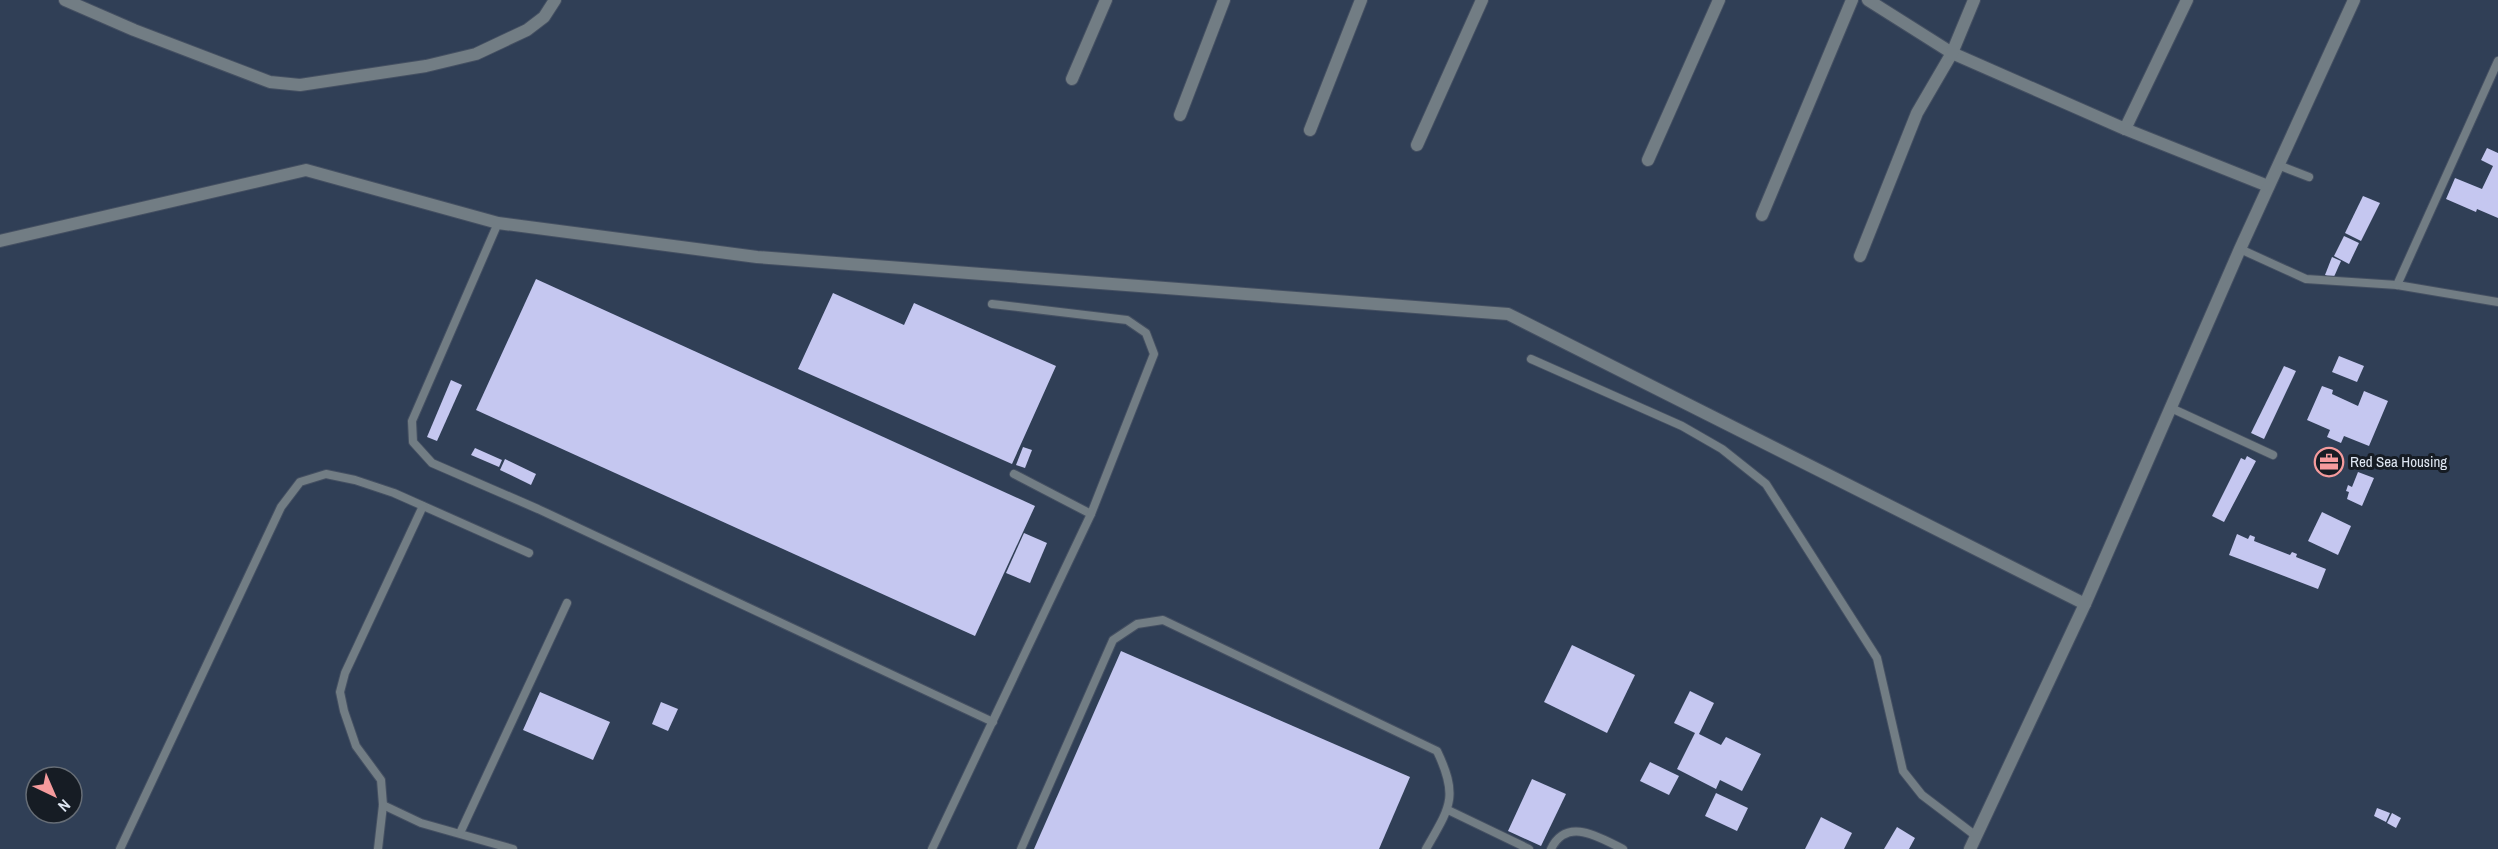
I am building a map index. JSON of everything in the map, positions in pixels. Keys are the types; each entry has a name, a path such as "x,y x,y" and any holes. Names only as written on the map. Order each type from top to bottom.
{"street":[{"path":"65,0 270,82 300,85 426,66 476,54 527,30 544,17 555,0"},
{"path":"1072,79 1106,0"},
{"path":"1180,115 1224,0"},
{"path":"1310,130 1361,0"},
{"path":"1417,145 1482,0"},
{"path":"1648,160 1719,0"},
{"path":"1762,214 1852,0"},
{"path":"1868,0 1952,53 2125,129 2268,186"},
{"path":"1860,256 1917,113 1952,53 1974,0"},
{"path":"2125,129 2187,0"},
{"path":"1970,849 2085,604 2268,186 2354,0"},
{"path":"0,241 306,170 498,224 757,257 1508,314 2085,604"}],"lane":[{"path":"2397,285 2498,61"},
{"path":"2278,165 2309,177"},
{"path":"498,224 412,421 413,442 432,463 538,509 993,722"},
{"path":"2240,249 2306,279 2397,285 2498,302"},
{"path":"932,849 1091,514 1154,354 1146,333 1127,321 992,304"},
{"path":"1531,358 1682,426 1722,449 1766,484 1877,658 1903,771 1922,795 1976,836"},
{"path":"2171,408 2273,455"},
{"path":"120,849 281,507 300,482 326,474 346,478 394,493 529,553"},
{"path":"1014,474 1091,514"},
{"path":"378,849 383,805 381,780 356,746 340,692 345,673 423,506"},
{"path":"460,833 567,603"},
{"path":"1021,849 1113,640 1137,624 1163,621 1437,751 1448,774 1448,810 1426,849"},
{"path":"383,805 421,823 513,849"},
{"path":"1448,810 1530,849"},
{"path":"1551,849 1563,834 1574,830 1588,832 1623,849"}],"shaded area":[{"path":"0,0 2498,0 2498,849 0,849"}],"building":[{"path":"2487,148 2498,153 2498,218 2477,209 2476,212 2446,199 2455,178 2482,189 2493,166 2481,160"},
{"path":"2363,196 2380,203 2361,241 2345,233"},
{"path":"2344,236 2359,243 2349,264 2334,256"},
{"path":"2332,257 2341,261 2333,279 2325,275"},
{"path":"536,279 1035,506 975,636 476,410"},
{"path":"833,293 904,325 914,303 1056,366 1012,464 798,369"},
{"path":"2339,356 2364,366 2357,382 2332,372"},
{"path":"2284,366 2296,371 2264,439 2251,433"},
{"path":"451,380 462,385 437,441 427,437"},
{"path":"2322,386 2333,390 2332,394 2358,406 2364,391 2388,401 2369,446 2344,436 2341,443 2327,437 2330,430 2307,420"},
{"path":"1023,447 1032,450 1025,468 1016,465"},
{"path":"475,448 502,460 499,467 471,455"},
{"path":"2247,456 2256,461 2224,522 2212,516 2241,458 2245,460"},
{"path":"505,459 536,474 531,485 500,470"},
{"path":"2358,472 2374,478 2362,506 2347,499 2349,492 2346,491 2348,485 2352,487"},
{"path":"2322,512 2351,526 2338,555 2308,541"},
{"path":"1024,533 1047,543 1030,583 1006,573"},
{"path":"2237,534 2248,539 2250,535 2255,537 2254,541 2290,555 2292,552 2297,554 2296,557 2326,569 2318,589 2229,555"},
{"path":"1572,645 1635,675 1607,733 1544,702"},
{"path":"1121,651 1410,777 1379,849 1034,849"},
{"path":"1690,691 1714,703 1699,734 1721,745 1726,737 1761,754 1742,791 1720,780 1716,789 1677,769 1695,733 1674,723"},
{"path":"540,692 610,722 593,760 523,730"},
{"path":"661,702 678,709 668,731 652,724"},
{"path":"1650,762 1679,776 1669,795 1640,781"},
{"path":"1532,779 1566,794 1541,846 1508,831"},
{"path":"1716,793 1748,808 1737,831 1705,816"},
{"path":"2377,808 2390,813 2386,822 2374,816"},
{"path":"2392,813 2401,818 2396,828 2387,823"},
{"path":"1821,817 1852,833 1844,849 1805,849"},
{"path":"1897,827 1915,838 1909,849 1884,849"}],"place":[{"name":"Red Sea Housing","path":"2329,462"}]}
